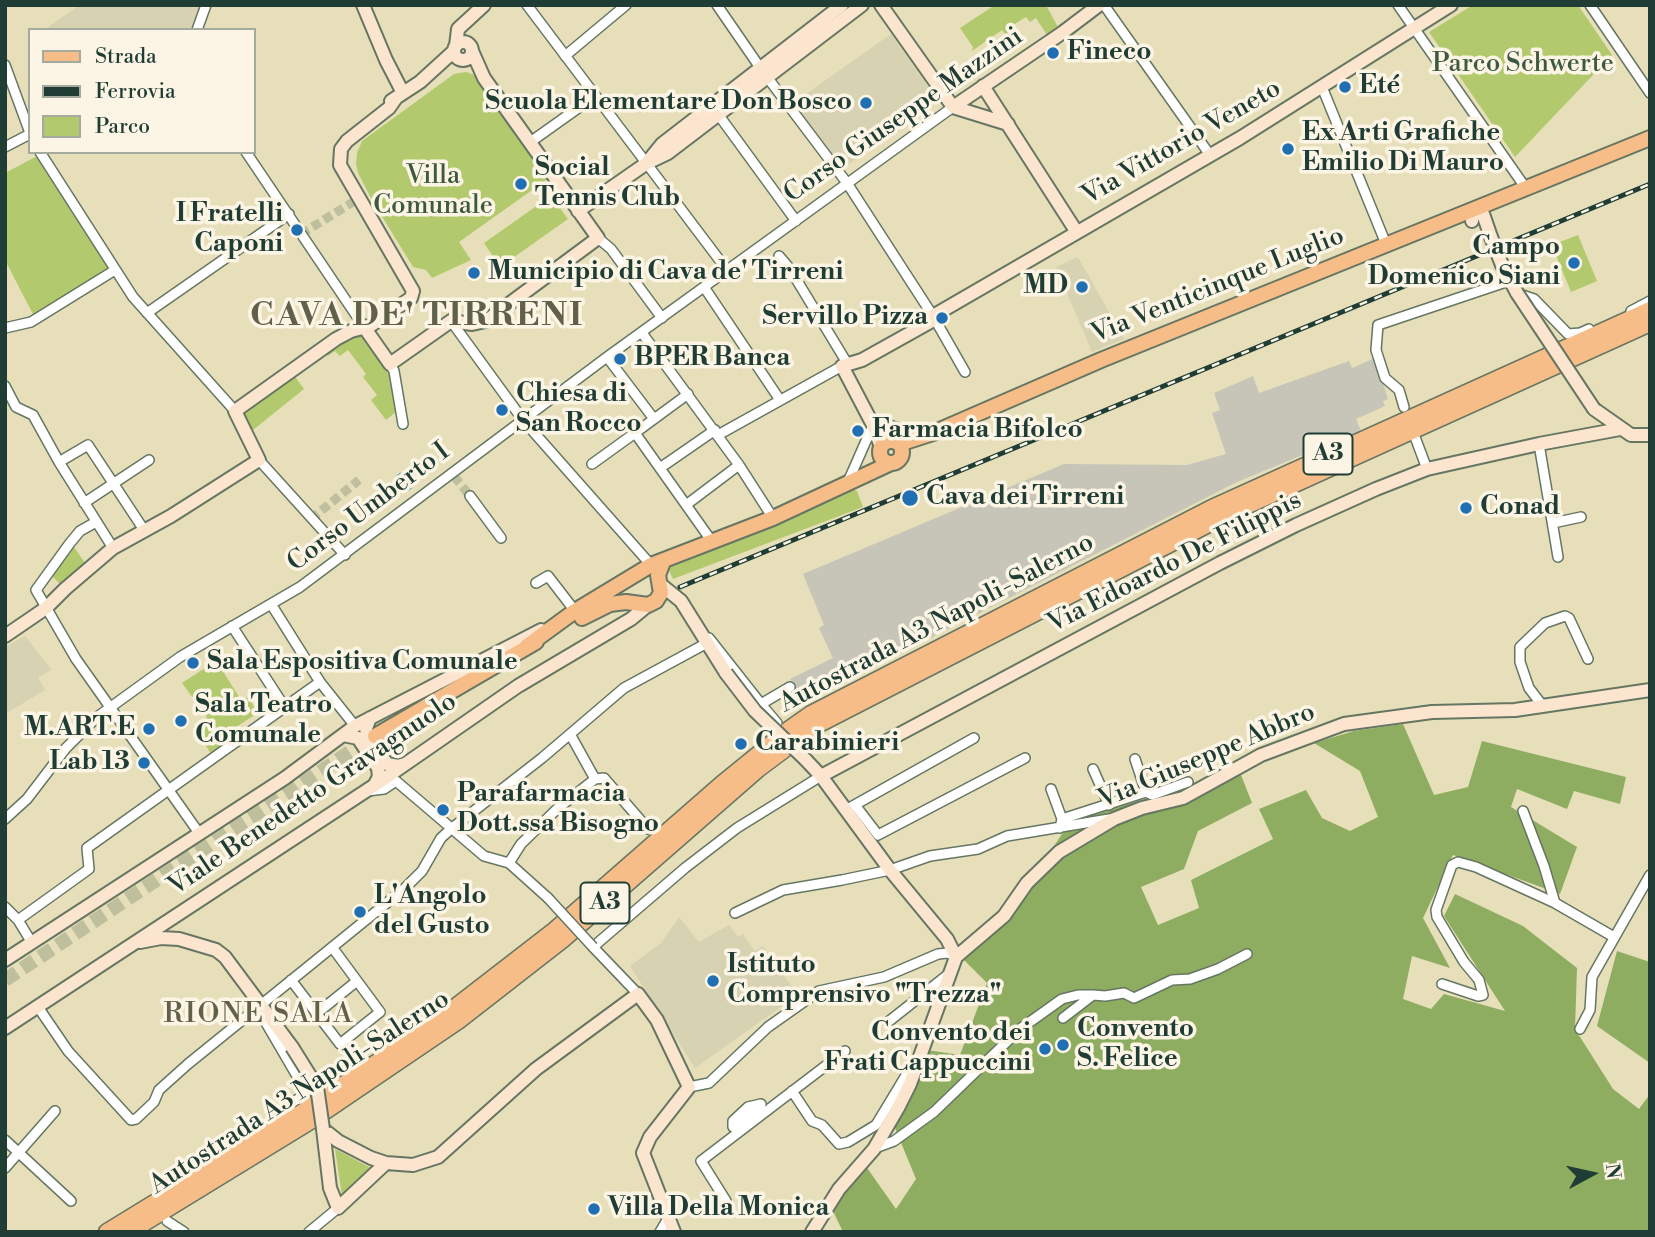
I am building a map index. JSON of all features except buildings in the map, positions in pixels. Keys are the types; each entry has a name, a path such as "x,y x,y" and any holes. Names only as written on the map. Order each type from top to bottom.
{"highway":[{"name":"Autostrada A3 Napoli-Salerno","path":"107,1232 306,1110 447,1014 555,930 722,784 791,727 811,714 1212,508 1650,310"},
{"name":"Autostrada A3 Napoli-Salerno","path":"129,1232 312,1120 458,1021 562,940 758,769 817,725 1259,499 1650,323"}],"main road":[{"name":"Via Venticinque Luglio","path":"851,482 875,457 1112,355 1386,244 1468,215 1503,196 1650,138"},
{"path":"527,646 575,611 657,563 773,518 851,482"},
{"path":"375,736 527,646 610,604 653,604 659,597 657,563"},
{"path":"636,576 659,582"}],"street":[{"path":"198,28 206,5"},
{"path":"363,5 400,96"},
{"path":"484,5 458,29 461,54 484,78 598,238 611,249 662,318"},
{"path":"527,5 727,270"},
{"path":"565,56 626,5"},
{"path":"765,74 842,5"},
{"path":"578,211 647,163 668,153 716,111 862,5"},
{"path":"881,5 953,107 1008,124"},
{"path":"1102,5 1210,156"},
{"name":"Corso Giuseppe Mazzini","path":"770,241 953,107 1102,5"},
{"path":"1398,5 1525,187"},
{"name":"Via Vittorio Veneto","path":"844,365 862,360 930,322 933,316 1076,231 1210,156 1451,5"},
{"path":"1590,5 1650,93"},
{"path":"720,6 765,74 847,183 933,316 965,372"},
{"path":"235,411 336,339 370,326 411,298 413,291 351,188 340,164 341,149 347,141 437,66 461,54"},
{"path":"5,65 28,128"},
{"path":"1322,87 1386,244"},
{"path":"978,114 971,100 979,89 1008,124 1076,231"},
{"path":"364,327 367,321 405,296 406,288 339,177 334,157 342,137 386,103 400,96"},
{"path":"529,143 595,96"},
{"path":"716,111 796,221"},
{"path":"5,147 28,135"},
{"path":"41,154 115,270 147,313 235,411 258,460 345,555"},
{"path":"247,154 390,364 394,371 403,424"},
{"path":"1489,234 1493,208 1503,196"},
{"path":"147,313 289,215"},
{"path":"1468,215 1489,234 1509,281 1594,409 1620,429"},
{"path":"390,364 451,321 472,324 486,321 598,238"},
{"name":"Corso Umberto I","path":"5,819 27,799 66,748 97,717 180,657 300,587 607,357 770,241"},
{"path":"779,256 790,269 875,423 883,432 891,451"},
{"path":"5,328 31,322 115,270"},
{"path":"1404,407 1399,390 1385,379 1376,350 1378,325 1509,281"},
{"path":"704,287 780,400"},
{"path":"1517,293 1534,299 1568,334 1580,333 1650,301"},
{"path":"451,321 523,420 657,563"},
{"path":"642,333 739,465 773,518"},
{"path":"607,357 654,419"},
{"path":"660,468 716,433 844,365"},
{"path":"5,386 16,407 33,415 113,548"},
{"path":"592,464 688,394"},
{"path":"1594,409 1595,433"},
{"path":"875,423 924,436"},
{"path":"851,482 875,423"},
{"name":"Via Edoardo De Filippis","path":"821,776 1220,563 1296,525 1427,469 1620,429 1631,435 1650,435"},
{"path":"635,433 713,542"},
{"path":"1415,437 1427,469"},
{"path":"59,462 88,444 144,530"},
{"path":"1539,444 1558,557"},
{"path":"84,503 149,460"},
{"path":"5,636 46,608 113,548 171,516 258,460"},
{"path":"686,505 739,465"},
{"path":"470,496 501,538"},
{"path":"1553,523 1581,517"},
{"path":"96,522 80,531 69,543 36,590 76,659 199,833"},
{"path":"5,960 285,778 355,726 575,611 548,576 536,583"},
{"path":"659,582 681,601 726,673 755,711 878,835 1025,758"},
{"path":"653,604 666,600 681,601"},
{"path":"271,604 320,682 355,726"},
{"name":"Viale Benedetto Gravagnuolo","path":"5,1028 370,789 518,687 653,604"},
{"path":"1542,705 1529,688 1520,662 1520,647 1545,623 1564,616 1569,618 1588,659"},
{"path":"232,626 284,706"},
{"path":"698,626 714,642 777,723"},
{"path":"38,1007 68,1051 131,1120 136,1119 154,1102 159,1090 413,880 422,871 441,838 452,828 624,688 707,643"},
{"path":"18,920 89,869 87,848 320,682"},
{"path":"761,704 790,687"},
{"name":"Via Giuseppe Abbro","path":"956,957 1004,916 1027,883 1059,852 1114,819 1142,808 1183,798 1261,755 1344,724 1432,712 1515,710 1650,690"},
{"path":"370,718 366,728 367,736 387,764 406,764"},
{"path":"570,734 595,779"},
{"path":"343,735 358,738 378,768 379,776 370,789"},
{"path":"850,808 974,738"},
{"path":"1135,759 1146,792"},
{"path":"1093,769 1109,805"},
{"path":"593,947 685,868 737,828 821,776"},
{"path":"509,863 521,844 557,809 595,779 604,778 648,830"},
{"path":"370,789 384,789 396,781 484,856 509,863 548,898 638,994 657,1020 689,1087"},
{"path":"735,914 783,890 890,870 930,856 978,849 1007,836 1061,823 1146,792 1152,794 1188,782"},
{"path":"1051,789 1061,823"},
{"path":"812,1232 839,1189 874,1149 904,1096 956,957 947,939 890,870 850,808"},
{"path":"1523,811 1545,866 1555,903"},
{"path":"1061,823 1114,819"},
{"path":"1442,984 1478,996 1483,995 1479,980 1464,962 1437,917 1436,910 1452,865 1458,862 1476,867 1555,903 1614,937"},
{"path":"1580,1029 1590,1010 1592,977 1650,875"},
{"path":"5,907 18,920 33,943"},
{"path":"174,915 172,928 179,939"},
{"path":"136,943 151,939 179,939 204,945 225,957 292,1046 317,1087 330,1188 330,1204 326,1216"},
{"path":"291,980 340,1044 380,1012 332,947"},
{"path":"660,1232 670,1226 643,1153 650,1137 689,1087 709,1083 768,1027 819,990 884,977 938,954 948,953 956,957"},
{"path":"874,1149 894,1141 934,1112 1020,1029 1062,999 1078,995 1105,996 1124,993 1134,998 1171,980 1189,979 1247,954"},
{"path":"888,1021 953,971"},
{"path":"316,1014 357,981"},
{"path":"323,1129 371,1158 386,1163 413,1165 438,1157 536,1069 638,994"},
{"path":"1063,1018 1093,995"},
{"path":"261,1004 261,1016 304,1088 300,1098 287,1105"},
{"path":"726,1201 701,1161 763,1108 792,1091 845,1051"},
{"path":"792,1091 811,1121 822,1125 839,1144 848,1142 876,1125 911,1066 918,1059"},
{"path":"5,1168 55,1111"},
{"path":"5,1140 71,1201"},
{"path":"309,1232 386,1163"},
{"path":"330,1188 338,1208"},
{"path":"167,1221 184,1232"}],"shaded area":[{"path":"80,5 203,5 195,28 48,27"},
{"name":"Scuola Elementare Don Bosco","path":"891,34 939,102 839,171 792,104"},
{"path":"1078,257 1124,339 1092,352 1056,267"},
{"path":"1375,358 1388,399 1383,401 1385,406 1356,419 1361,431 1237,482 826,691 820,678 797,690 790,679 833,658 819,628 824,625 803,574 1064,464 1187,465 1226,454 1212,413 1220,410 1214,393 1253,376 1259,393 1349,361 1352,368"},
{"path":"25,636 52,670 38,677 45,690 5,714 5,647"},
{"name":"Istituto Comprensivo \"Trezza\"","path":"679,917 699,942 729,925 738,937 743,934 755,951 763,946 798,995 695,1068 630,966 661,943"}],"green space":[{"path":"995,5 1046,5 1059,29 1047,35 1036,18 1030,22 1026,17 1010,27 1014,33 1008,38 1002,30 972,51 973,47 960,28"},
{"name":"Parco Schwerte","path":"1473,5 1578,5 1612,55 1515,157 1429,32"},
{"name":"Villa Comunale","path":"466,72 478,76 549,178 459,242 471,260 432,278 426,270 413,267 372,200 358,173 357,153 362,141 454,74"},
{"path":"41,154 115,270 36,320 5,260 5,173"},
{"path":"545,200 548,204 554,200 568,219 500,267 484,243"},
{"name":"Campo Domenico Siani","path":"1578,235 1597,281 1571,292 1552,245"},
{"path":"360,332 390,376 397,411 386,420 371,400 377,395 363,377 366,374 348,350 340,356 335,351 328,356 324,351"},
{"path":"293,374 304,389 253,430 241,411"},
{"path":"852,489 857,491 863,507 673,579 667,566"},
{"path":"72,544 85,563 60,584 50,574"},
{"path":"219,665 241,700 248,697 258,713 236,727 239,733 212,755 193,727 207,717 182,683 205,668 208,672"},
{"path":"1403,724 1434,795 1468,787 1482,741 1626,777 1620,804 1574,791 1567,809 1517,789 1511,807 1577,847 1560,894 1453,855 1423,918 1450,968 1412,956 1403,999 1431,1009 1444,994 1505,1011 1444,916 1455,894 1523,926 1577,968 1575,1029 1613,1089 1639,1109 1650,1094 1650,1232 843,1232 832,1209 865,1165 896,1209 916,1179 895,1128 927,1050 960,1055 987,983 963,959 996,931 1073,818 1241,775 1252,803 1198,831 1184,869 1141,887 1158,925 1199,908 1191,880 1273,839 1259,809 1306,790 1322,818 1350,831 1378,817 1360,771 1314,743 1354,731"},
{"path":"1617,951 1650,962 1650,1063 1597,1026"},
{"path":"335,1149 371,1168 342,1196"}],"water":[{"path":"404,472 411,475 414,482 411,489 404,492 397,489 394,482 397,475"}],"tunnel":[{"path":"301,234 358,199"},
{"path":"454,476 470,496"},
{"path":"311,519 359,480"},
{"path":"5,980 371,738"}],"railway":[{"path":"680,587 1650,184"}],"place":[{"name":"Fineco","path":"1053,53"},
{"name":"Eté","path":"1345,87"},
{"name":"Scuola Elementare Don Bosco","path":"866,103"},
{"name":"Ex Arti Grafiche Emilio Di Mauro","path":"1288,149"},
{"name":"Social Tennis Club","path":"521,184"},
{"name":"I Fratelli Caponi","path":"297,230"},
{"name":"Campo Domenico Siani","path":"1574,263"},
{"name":"Municipio di Cava de' Tirreni","path":"474,273"},
{"name":"MD","path":"1082,287"},
{"name":"Servillo Pizza","path":"942,318"},
{"name":"BPER Banca","path":"620,359"},
{"name":"Chiesa di San Rocco","path":"502,410"},
{"name":"Farmacia Bifolco","path":"858,431"},
{"name":"Cava dei Tirreni","path":"910,498"},
{"name":"Conad","path":"1466,508"},
{"name":"Sala Espositiva Comunale","path":"193,663"},
{"name":"Sala Teatro Comunale","path":"181,721"},
{"name":"M.ART.E","path":"149,729"},
{"name":"Carabinieri","path":"741,744"},
{"name":"Lab 13","path":"144,763"},
{"name":"Parafarmacia Dott.ssa Bisogno","path":"443,810"},
{"name":"L'Angolo del Gusto","path":"360,912"},
{"name":"Istituto Comprensivo \"Trezza\"","path":"713,981"},
{"name":"Convento S. Felice","path":"1063,1045"},
{"name":"Convento dei Frati Cappuccini","path":"1045,1049"},
{"name":"Villa Della Monica","path":"594,1209"}],"district":[{"name":"CAVA DE' TIRRENI","path":"417,317"},
{"name":"RIONE SALA","path":"259,1015"}]}
